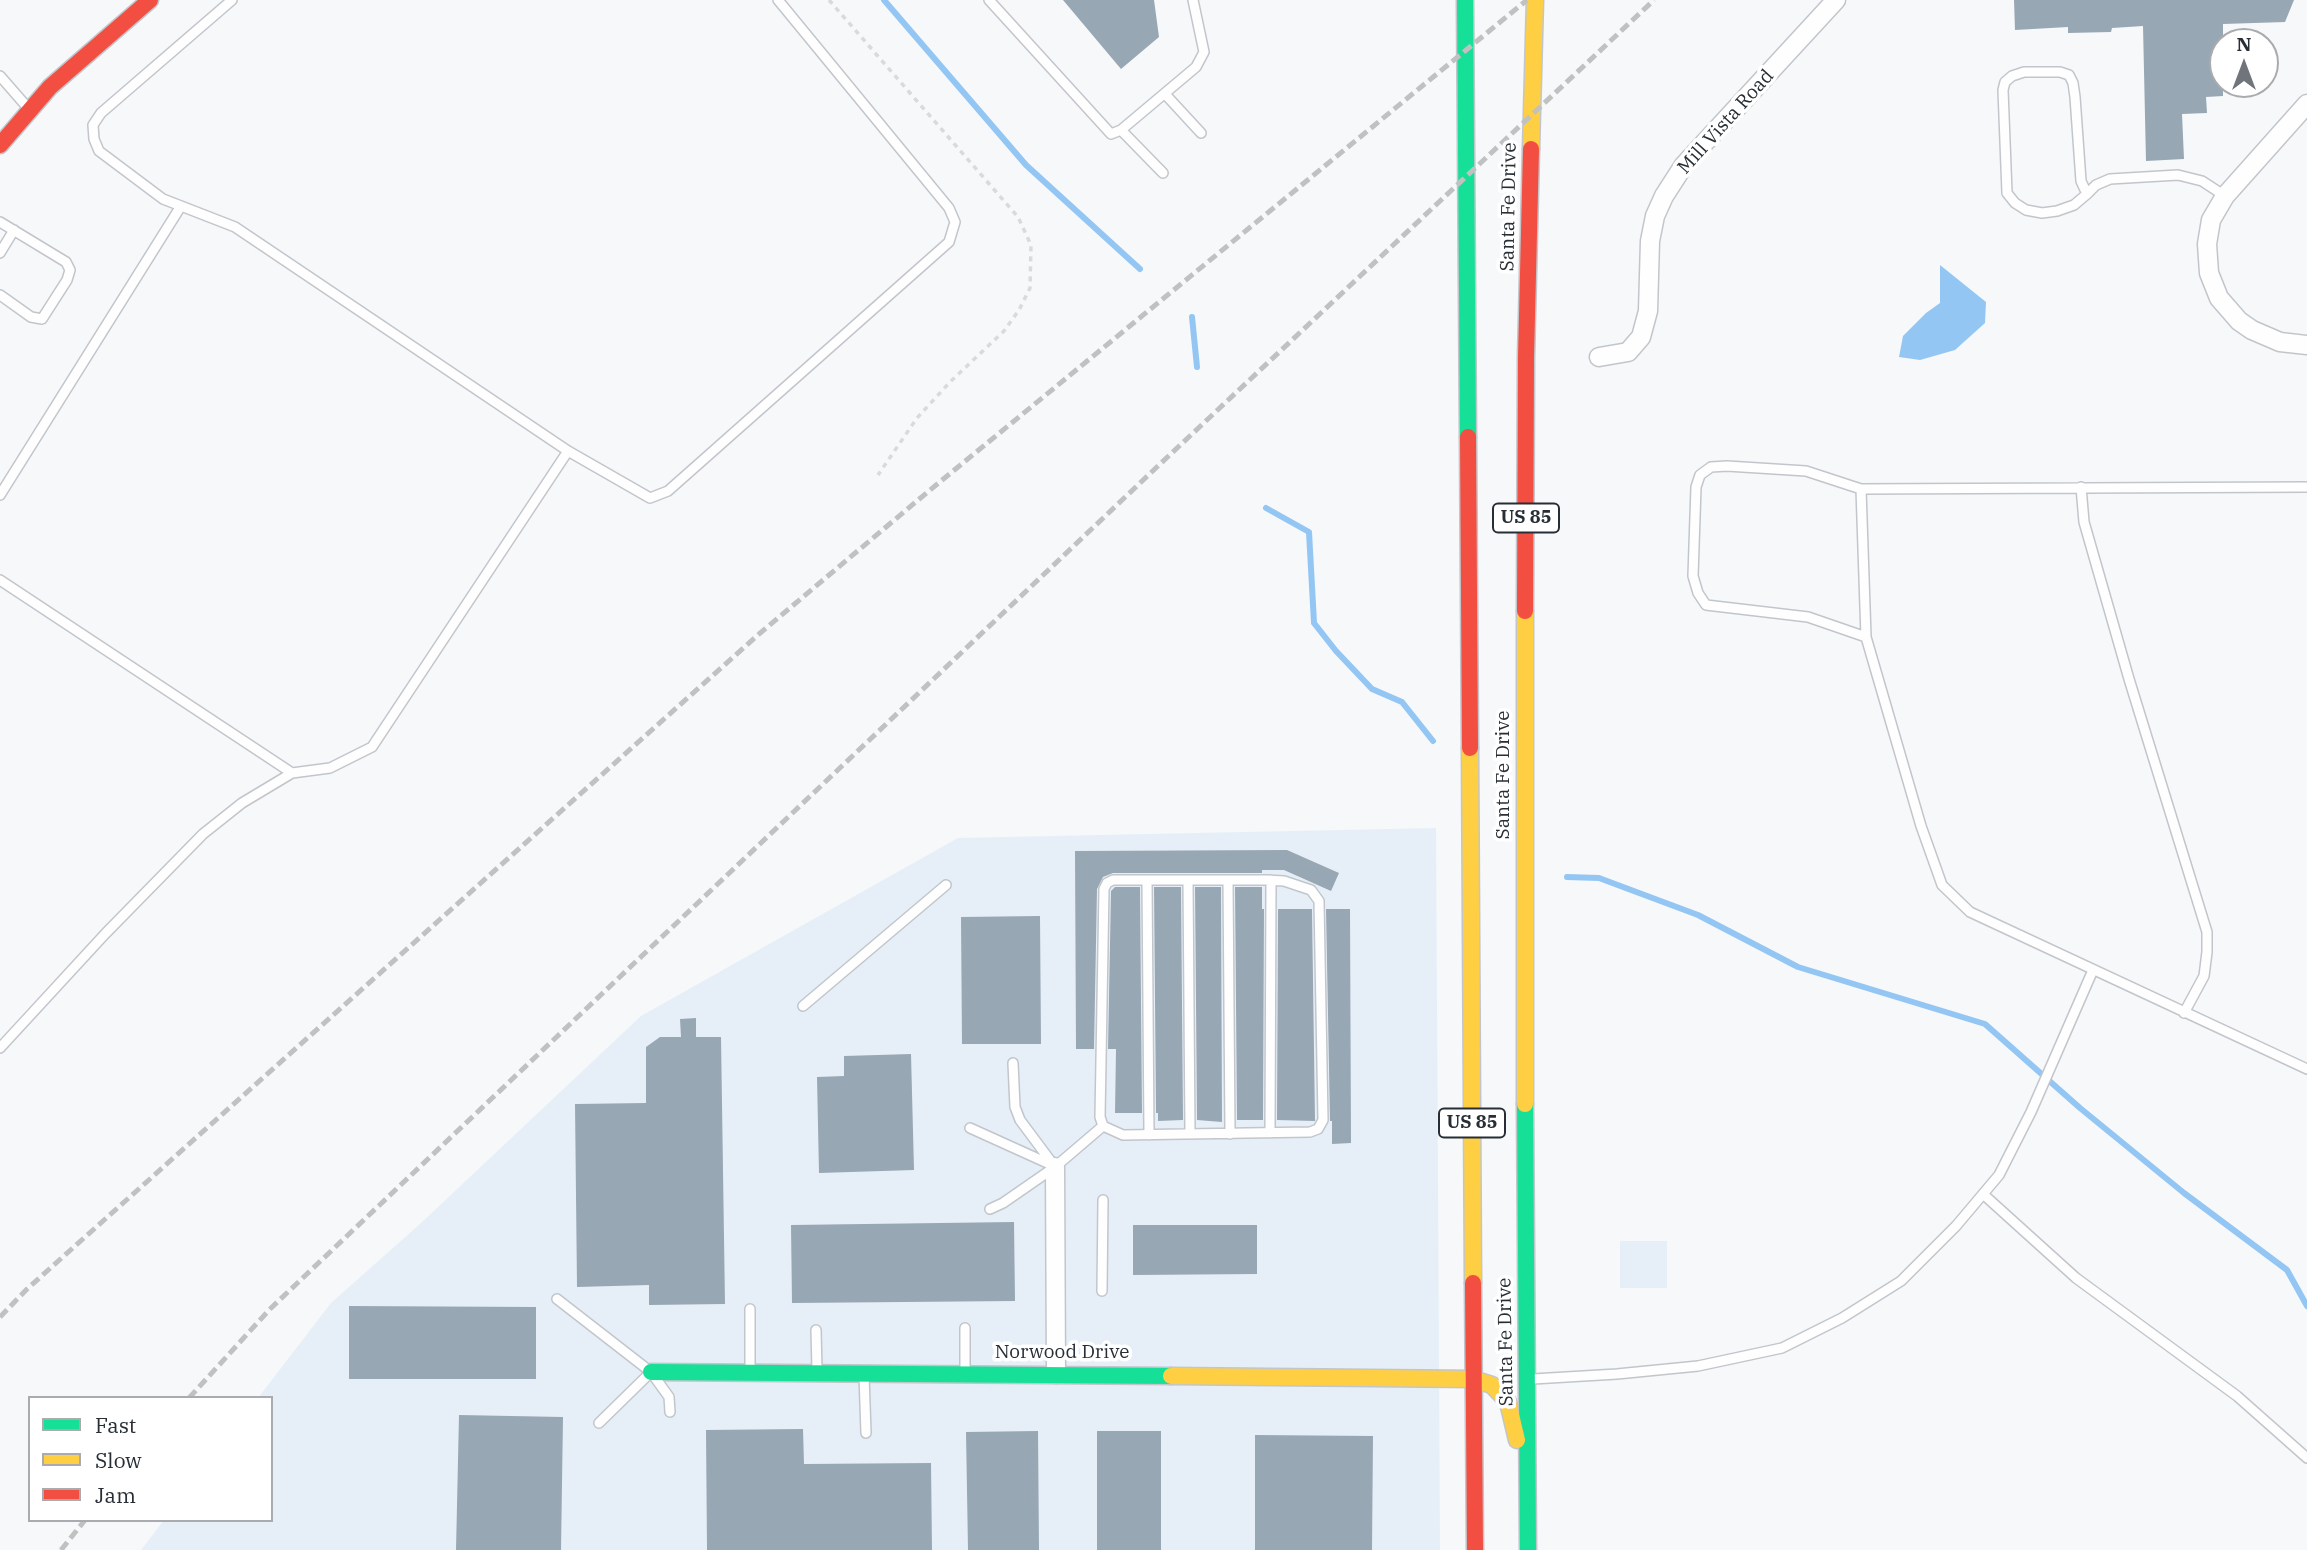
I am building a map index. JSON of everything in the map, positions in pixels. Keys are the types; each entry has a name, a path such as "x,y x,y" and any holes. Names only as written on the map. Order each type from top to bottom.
{"main road":[{"path":"0,145 50,87 150,0"},
{"name":"Santa Fe Drive","path":"1465,0 1475,1550"},
{"name":"Santa Fe Drive","path":"1528,1550 1524,1035 1526,357 1535,0"},
{"name":"Norwood Drive","path":"651,1371 1473,1379"},
{"path":"1473,1379 1492,1385 1508,1402 1528,1484"}],"street":[{"name":"Mill Vista Road","path":"1599,357 1628,352 1641,337 1648,312 1650,241 1655,216 1684,165 1836,0"},
{"path":"2307,104 2225,196 2211,220 2207,244 2209,273 2219,298 2239,321 2280,342 2307,345"},
{"path":"1055,1167 1056,1374"}],"lane":[{"path":"232,0 101,113 93,125 94,139 99,151 163,199 235,227 568,451 650,498 668,491 949,242 955,222 949,208 778,0"},
{"path":"989,0 1111,134 1121,130 1196,67 1204,52 1193,0"},
{"path":"2087,194 2081,181 2075,97 2069,75 2060,72 2024,72 2012,76 2005,82 2003,90 2007,192 2015,203 2026,210 2042,214 2074,205 2087,194 2096,185 2109,179 2178,175 2202,181 2225,196"},
{"path":"0,76 30,110"},
{"path":"1165,94 1201,133"},
{"path":"1121,130 1163,173"},
{"path":"0,495 181,206"},
{"path":"0,222 66,262 69,270 67,280 42,319 31,317 0,295"},
{"path":"0,253 14,230"},
{"path":"0,1048 105,934 204,834 243,803 292,773 330,768 372,747 568,451"},
{"path":"1866,637 1808,617 1706,605 1698,593 1693,576 1696,487 1700,475 1711,467 1727,466 1806,471 1860,489 2307,487"},
{"path":"2081,487 2084,522 2207,932 2204,976 2184,1013"},
{"path":"1860,489 1866,637 1921,826 1942,885 1970,912 2307,1069"},
{"path":"0,580 292,773"},
{"path":"1113,880 1272,880 1311,890 1319,901 1323,1120 1318,1129 1310,1132 1123,1135 1102,1126 1104,890 1107,883 1113,880"},
{"path":"1147,880 1149,1135"},
{"path":"1188,880 1190,1134"},
{"path":"1228,880 1230,1134"},
{"path":"1270,1133 1272,880"},
{"path":"803,1006 946,885"},
{"path":"1528,1379 1698,1366 1782,1348 1842,1318 1901,1281 1956,1226 1999,1175 2031,1112 2093,970"},
{"path":"1013,1063 1015,1107 1020,1120 1055,1167"},
{"path":"990,1209 1055,1167 1102,1126"},
{"path":"970,1128 1055,1167"},
{"path":"1983,1194 2076,1278 2236,1396 2307,1458"},
{"path":"1102,1291 1103,1199"},
{"path":"557,1298 651,1371 669,1397 670,1412"},
{"path":"750,1309 750,1372"},
{"path":"965,1328 965,1374"},
{"path":"816,1330 817,1372"},
{"path":"599,1423 651,1371"},
{"path":"864,1373 866,1433"}],"shaded area":[{"path":"1436,828 1440,1550 141,1550 162,1522 273,1522 273,1396 260,1396 331,1303 420,1224 641,1016 958,838"},
{"path":"1620,1241 1667,1241 1667,1288 1620,1288"}],"water":[{"path":"1940,265 1986,302 1985,323 1955,350 1920,360 1899,357 1903,336 1940,303"}],"building":[{"path":"1063,0 1154,0 1159,37 1121,69"},
{"path":"2014,0 2294,0 2285,22 2223,24 2223,28 2209,28 2207,113 2182,114 2184,159 2146,161 2143,26 2112,28 2111,32 2068,33 2068,27 2015,30"},
{"path":"1287,850 1339,873 1331,891 1284,870 1262,870 1262,873 1113,873 1103,877 1097,889 1094,1049 1076,1049 1075,851"},
{"path":"1115,887 1140,887 1142,1113 1115,1113 1116,1049 1108,1049 1111,891"},
{"path":"1154,887 1181,887 1183,1120 1158,1121 1156,1113"},
{"path":"1195,887 1221,887 1222,1122 1197,1120"},
{"path":"1235,887 1262,887 1263,1120 1237,1120"},
{"path":"1278,909 1312,909 1315,1121 1277,1120"},
{"path":"1326,909 1350,909 1351,1143 1332,1144"},
{"path":"1040,916 1041,1044 962,1044 961,917"},
{"path":"696,1018 696,1037 721,1037 725,1304 649,1305 649,1285 577,1287 575,1104 646,1103 646,1047 660,1037 681,1037 680,1019"},
{"path":"911,1054 914,1170 819,1173 817,1077 844,1076 844,1056"},
{"path":"1014,1222 1015,1301 792,1303 791,1225"},
{"path":"1133,1225 1257,1225 1257,1274 1133,1275"},
{"path":"349,1306 536,1307 536,1379 349,1379"},
{"path":"459,1415 563,1417 561,1550 456,1550"},
{"path":"803,1429 804,1464 931,1463 932,1550 707,1550 706,1430"},
{"path":"1038,1431 1039,1550 968,1550 966,1432"},
{"path":"1097,1431 1161,1431 1161,1550 1097,1550"},
{"path":"1255,1435 1373,1436 1372,1550 1255,1550"}],"waterway":[{"path":"884,0 1026,165 1140,269"},
{"path":"1192,317 1197,367"},
{"path":"1266,508 1309,532 1314,623 1372,689 1402,702 1433,741"},
{"path":"1567,877 1599,878 1698,915 1798,967 1985,1024 2080,1108 2184,1193 2287,1270 2307,1306"}],"railway":[{"path":"0,1317 27,1289 759,634 930,490 1527,0"},
{"path":"191,1396 270,1309 1159,465 1654,0"},
{"path":"61,1550 83,1522"}],"traffic: fast":[{"path":"1465,0 1468,437"},
{"path":"1525,1104 1528,1550"},
{"path":"651,1372 1171,1376"}],"traffic: slow":[{"path":"1531,149 1535,0"},
{"path":"1525,611 1525,1104"},
{"path":"1470,748 1473,1283"},
{"path":"1171,1376 1473,1379"},
{"path":"1473,1379 1492,1385 1508,1402 1517,1440"}],"traffic: jam":[{"path":"0,145 50,87 150,0"},
{"path":"1525,611 1526,357 1531,149"},
{"path":"1468,437 1470,748"},
{"path":"1473,1283 1475,1550"}]}
